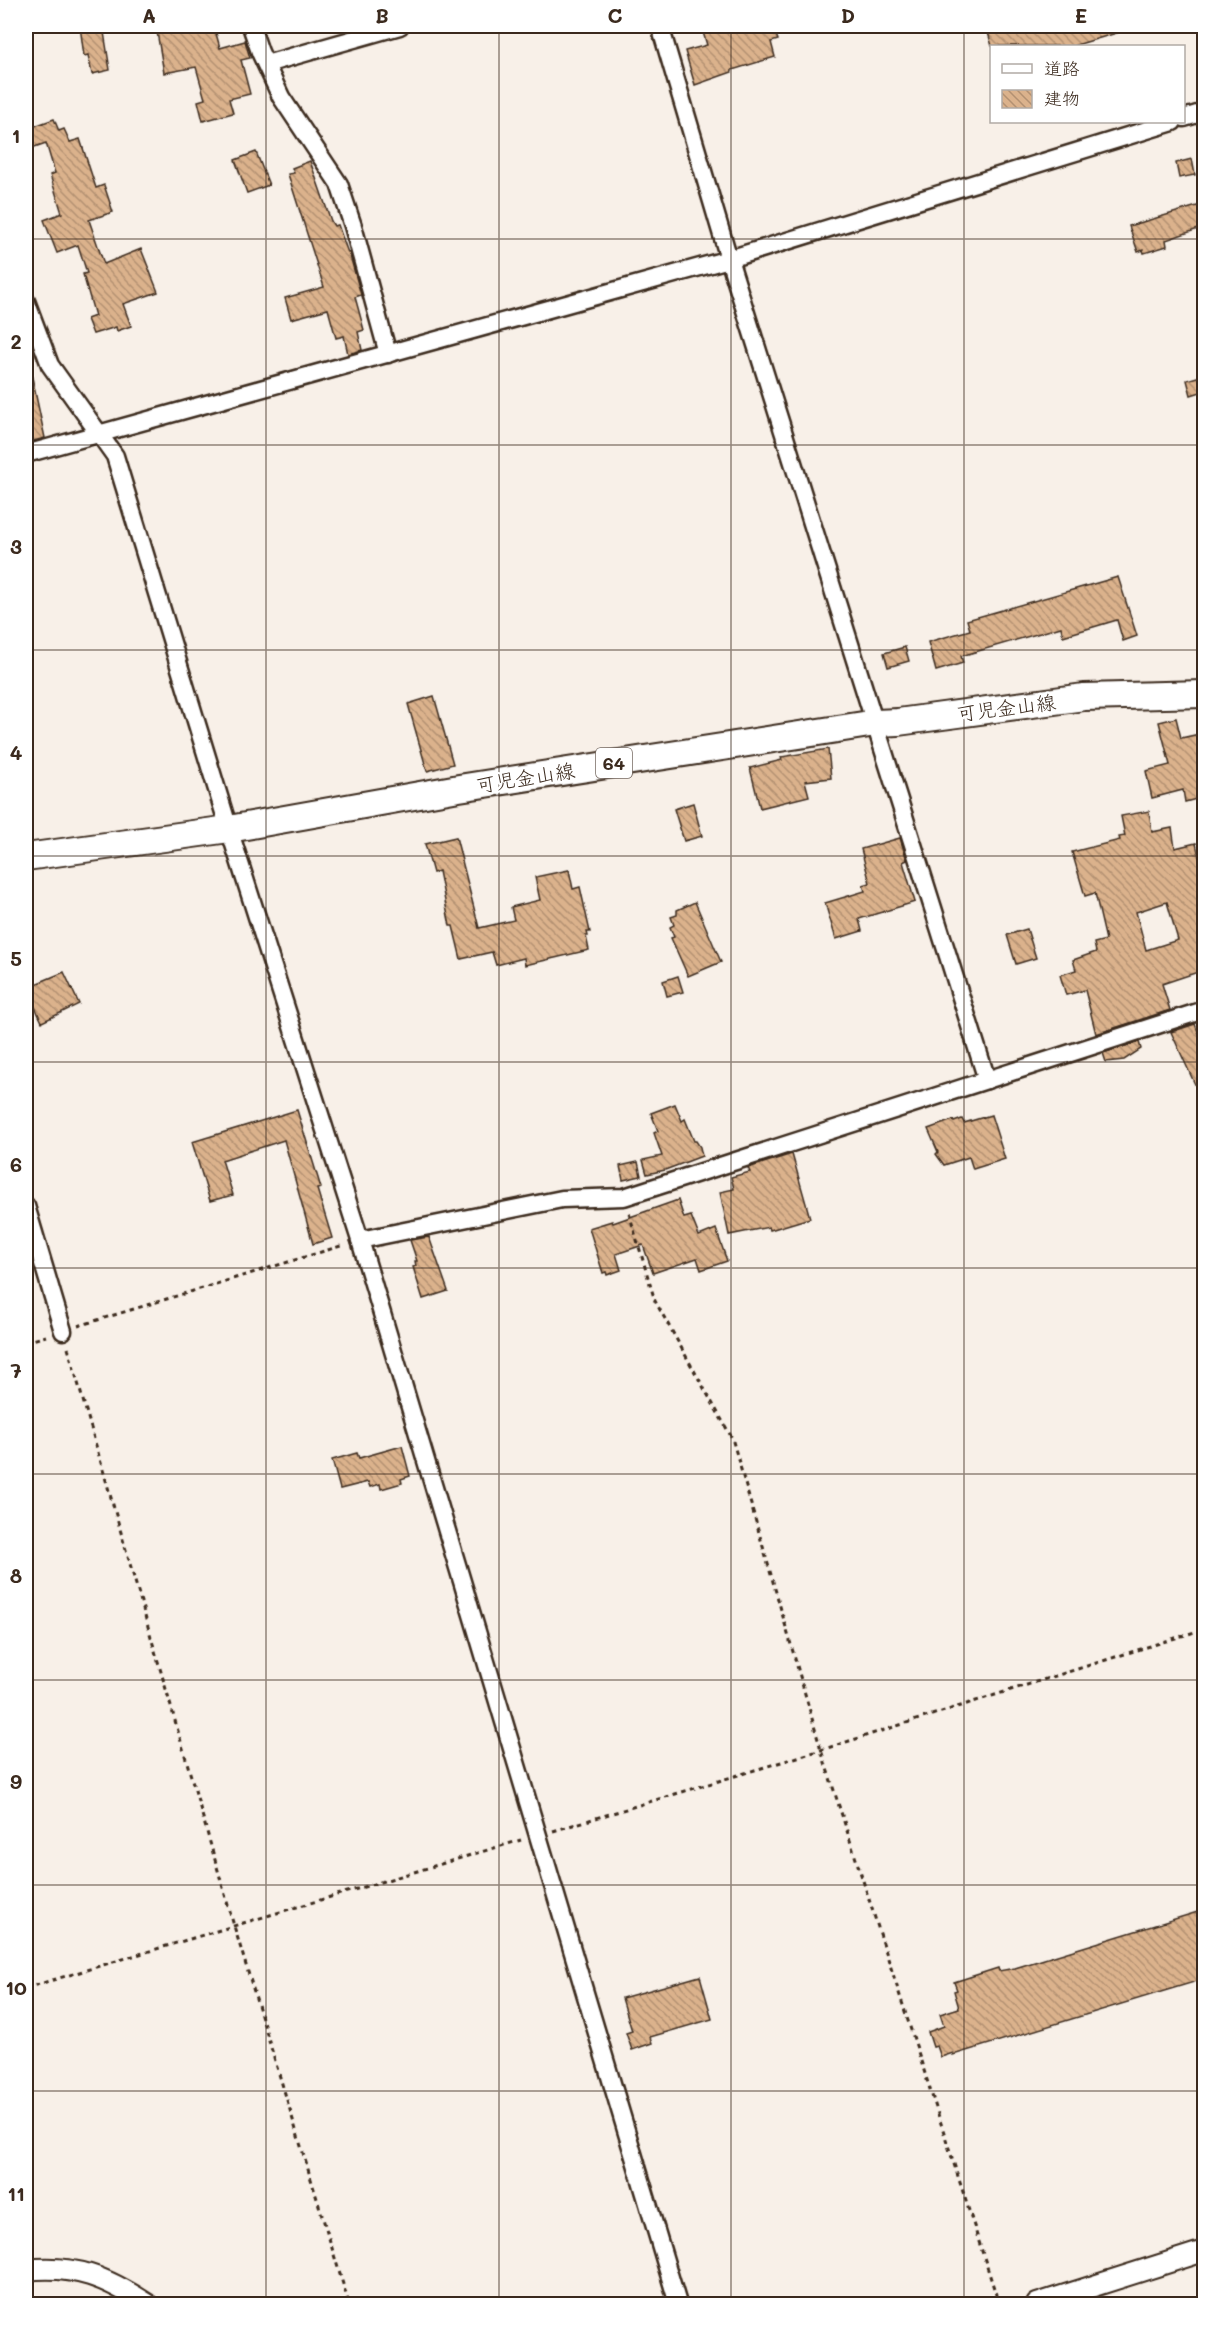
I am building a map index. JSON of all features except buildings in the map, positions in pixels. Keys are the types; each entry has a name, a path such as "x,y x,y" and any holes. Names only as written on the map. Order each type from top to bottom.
{"main road":[{"name":"可児金山線","path":"26,857 229,829 459,788 876,723 1084,697 1204,694"}],"street":[{"path":"251,26 281,97 339,184 353,226 388,354"},
{"path":"266,64 400,26"},
{"path":"660,26 729,259 987,1080"},
{"path":"1185,118 1204,112"},
{"path":"26,454 729,259 1170,123"},
{"path":"26,301 50,364 115,456 229,829 360,1240 678,2304"},
{"path":"360,1240 562,1199 624,1197 1204,1010"},
{"path":"26,1206 63,1331"},
{"path":"1036,2304 1204,2251"},
{"path":"26,2270 51,2269 85,2272 124,2289 147,2304"}],"path":[{"path":"624,1197 655,1301 732,1438 821,1750 999,2304"},
{"path":"26,1342 360,1240"},
{"path":"63,1331 234,1926 350,2304"},
{"path":"26,1988 821,1750 1204,1629"}]}
